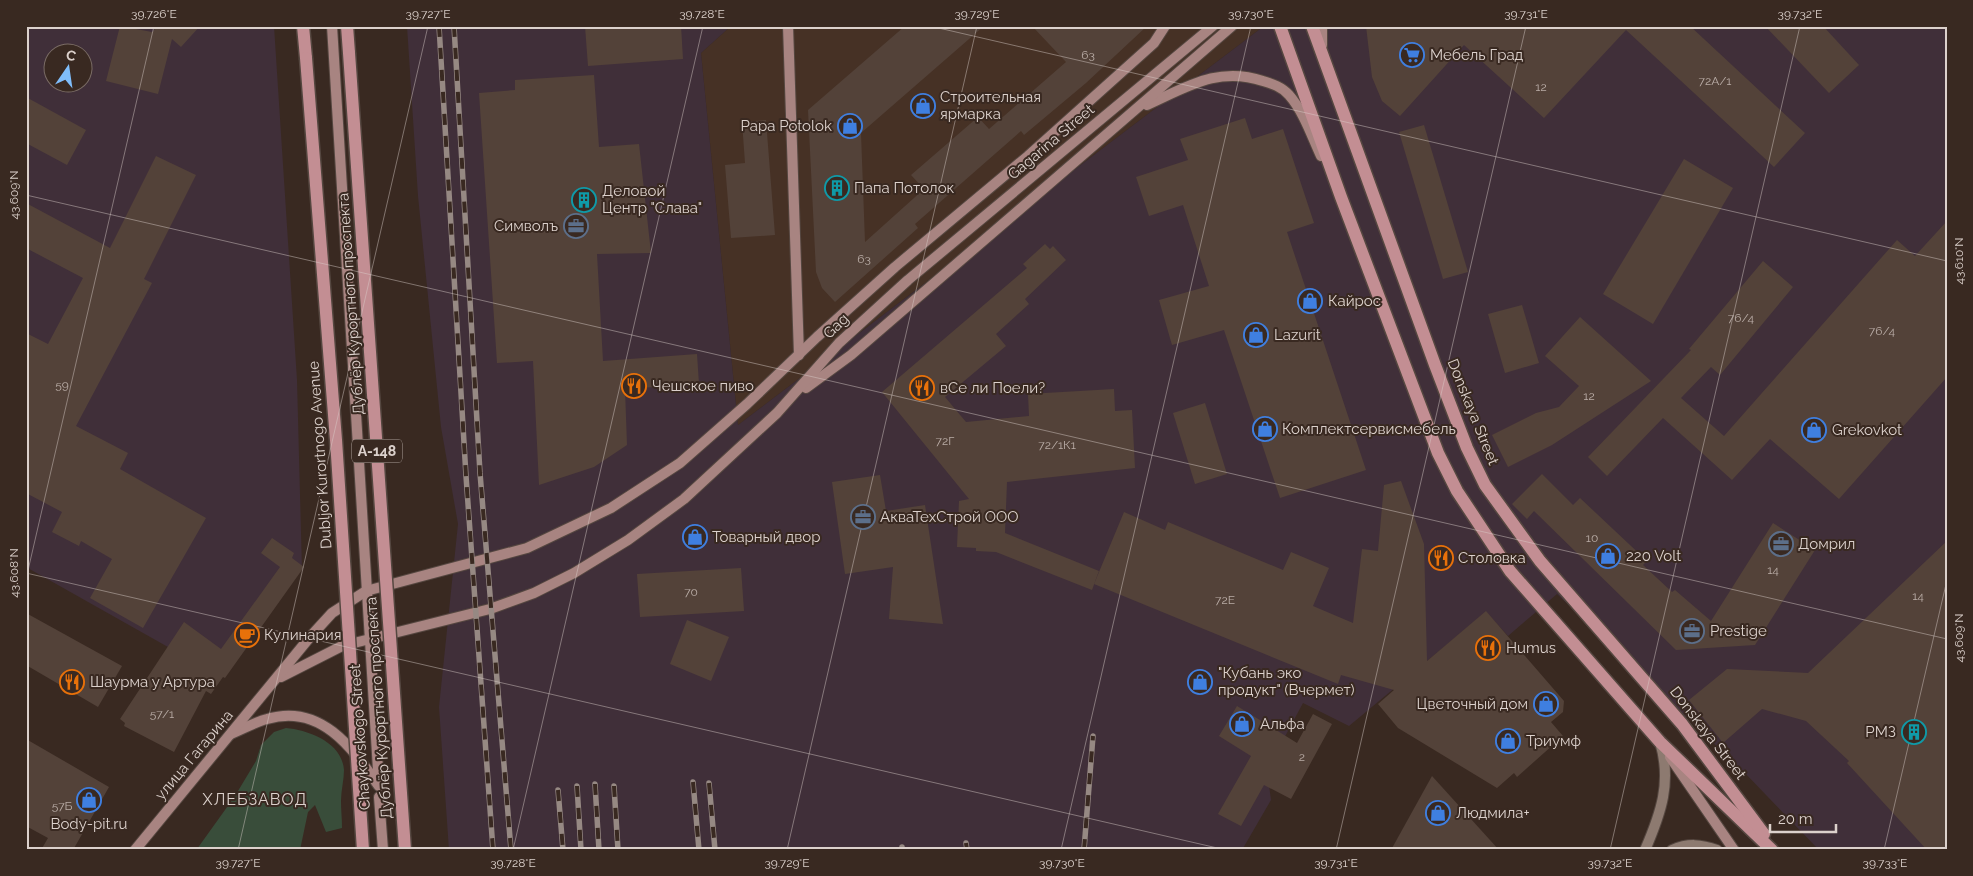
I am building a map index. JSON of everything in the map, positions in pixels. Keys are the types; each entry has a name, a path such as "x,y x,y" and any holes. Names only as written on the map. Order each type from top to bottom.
{"main road":[{"name":"Dubljor Kurortnogo Avenue","path":"303,26 336,450 363,850"},
{"name":"Chaykovskogo Street","path":"332,26 368,638 379,786"},
{"name":"Дублёр Курортного проспекта","path":"347,26 405,850"},
{"path":"788,26 799,355"},
{"path":"1154,43 1165,26"},
{"path":"276,680 332,613 350,600 366,592 527,548 611,508 680,463 896,267 1028,156 1174,26"},
{"name":"Gagarina Street","path":"908,280 1213,26"},
{"path":"276,680 317,657 368,638 490,609 534,592 574,573 628,540 684,499 791,399 851,355 1232,26"},
{"path":"1280,26 1341,196 1438,454 1457,491 1510,570 1660,742 1772,850"},
{"name":"Donskaya Street","path":"1312,26 1325,68 1456,420 1485,485 1540,561 1682,724 1776,850"},
{"path":"1322,26 1321,40 1325,68"},
{"path":"1137,109 1218,75 1237,75 1278,85 1289,95 1298,108 1341,196"},
{"name":"Gag","path":"791,399 839,343 908,280"},
{"name":"улица Гагарина","path":"135,850 276,680"},
{"path":"230,734 268,719 286,716 308,719 330,729 354,750 379,786"},
{"path":"1660,742 1734,850"},
{"name":"Chaykovskogo Street","path":"379,797 383,850"}],"street":[{"path":"1645,850 1660,816 1664,793 1664,757 1660,742"},
{"name":"Chaykovskogo Street","path":"379,786 379,797"},
{"path":"1672,850 1684,845 1702,845 1717,850"}],"shaded area":[{"path":"26,26 274,26 297,380 302,570 291,562 207,669 26,567"},
{"path":"407,26 731,26 701,53 738,425 1264,26 1947,26 1947,850 1819,850 1742,770 1557,594 1508,636 1486,612 1349,726 1303,703 1267,770 1271,800 1242,850 449,850 439,707 458,524 441,427 418,196"},
{"path":"731,26 1264,26 738,425 701,53"}],"green space":[{"path":"286,728 304,731 322,739 331,745 342,760 344,770 341,797 342,828 326,832 315,805 308,812 300,850 198,850 235,796 256,761 261,745 274,732"}],"building":[{"path":"120,26 152,32 158,26 200,26 181,47 172,39 158,94 106,81"},
{"path":"585,26 681,26 683,59 588,66"},
{"path":"905,26 984,26 861,133 865,242 924,189 911,175 978,117 989,129 1066,62 1032,26 1147,26 1086,83 1024,135 1021,131 915,224 918,228 835,302 822,288 816,272 808,110"},
{"path":"1366,26 1690,26 1805,133 1774,167 1626,30 1544,118 1464,45 1400,116 1382,101 1372,77"},
{"path":"1765,26 1823,26 1859,65 1829,93"},
{"path":"594,75 599,147 639,144 651,253 597,254 603,361 697,354 699,384 625,389 627,445 594,467 539,485 533,361 497,363 479,93 515,90 515,80"},
{"path":"26,97 86,130 67,165 26,143"},
{"path":"1245,118 1252,139 1283,129 1314,223 1287,232 1366,470 1280,498 1224,330 1172,345 1159,300 1209,286 1183,205 1149,216 1136,177 1188,160 1180,139"},
{"path":"766,120 775,235 731,238 725,165 745,163 742,122"},
{"path":"1424,125 1468,272 1443,279 1399,132"},
{"path":"156,156 196,175 144,279 152,283 76,426 128,453 120,469 206,518 143,628 90,598 112,559 81,541 79,546 52,532 62,512 26,493 26,333 48,344 83,278 26,248 26,203 110,248"},
{"path":"1684,159 1733,188 1653,324 1603,294"},
{"path":"1947,221 1947,377 1839,499 1770,439 1732,480 1663,418 1607,476 1588,457 1691,350 1689,349 1763,261 1793,287 1720,375 1711,367 1681,398 1724,436 1897,240 1915,256"},
{"path":"1045,244 1050,249 1053,246 1066,260 1025,299 1029,304 996,334 1006,346 945,397 966,422 1029,416 1028,394 1114,389 1115,411 1132,410 1135,468 1007,482 1005,533 1099,571 1092,590 996,552 976,551 976,548 957,547 959,501 969,499 882,392 1027,268 1023,264"},
{"path":"1522,305 1539,363 1505,373 1488,314"},
{"path":"1580,317 1651,381 1552,445 1508,467 1492,435 1536,413 1559,407 1579,386 1545,356"},
{"path":"1205,403 1227,474 1195,484 1173,413"},
{"path":"1542,474 1573,505 1580,498 1647,561 1643,565 1672,592 1675,590 1711,621 1773,523 1815,550 1755,645 1676,650 1534,511 1527,519 1512,504"},
{"path":"880,475 886,511 925,505 943,624 889,619 893,567 845,574 832,482"},
{"path":"1401,481 1424,544 1427,661 1486,611 1564,701 1563,712 1551,722 1563,736 1517,777 1514,773 1497,788 1398,728 1378,704 1394,690 1341,675 1338,684 1094,584 1124,512 1165,530 1168,522 1283,570 1291,552 1329,568 1313,606 1353,623 1362,549 1378,551 1384,485"},
{"path":"272,538 294,553 292,558 304,567 225,678 223,677 211,694 206,691 174,752 124,726 125,723 120,719 184,622 221,649 280,567 261,553"},
{"path":"1947,541 1947,850 1927,850 1847,763 1849,761 1806,721 1762,709 1723,743 1689,700 1727,669 1808,673"},
{"path":"741,568 744,611 640,617 637,574"},
{"path":"26,613 122,666 98,707 26,665"},
{"path":"687,620 729,637 711,681 670,664"},
{"path":"1237,706 1297,743 1313,714 1332,724 1291,799 1264,785 1241,826 1218,814 1251,756 1219,736"},
{"path":"26,739 109,787 73,850 41,850 48,838 26,826"},
{"name":"Людмила+","path":"1432,776 1499,850 1391,850"}],"railway":[{"path":"439,26 466,476 493,850"},
{"path":"454,26 480,473 511,850"},
{"path":"1084,850 1093,736"},
{"path":"693,782 699,850"},
{"path":"709,783 715,850"},
{"path":"595,784 599,850"},
{"path":"577,786 581,850"},
{"path":"614,786 618,850"},
{"path":"558,790 563,850"},
{"path":"966,843 967,850"}],"place":[{"name":"Мебель Град","path":"1412,55"},
{"name":"Строительная ярмарка","path":"923,106"},
{"name":"Papa Potolok","path":"850,126"},
{"name":"Папа Потолок","path":"837,188"},
{"name":"Деловой Центр \"Слава\"","path":"584,200"},
{"name":"Символъ","path":"576,226"},
{"name":"Кайрос","path":"1310,301"},
{"name":"Lazurit","path":"1256,335"},
{"name":"Чешское пиво","path":"634,386"},
{"name":"вСе ли Поели?","path":"922,388"},
{"name":"Комплектсервисмебель","path":"1265,429"},
{"name":"Grekovkot","path":"1814,430"},
{"name":"АкваТехСтрой ООО","path":"863,517"},
{"name":"Товарный двор","path":"695,537"},
{"name":"Домрил","path":"1781,544"},
{"name":"220 Volt","path":"1608,556"},
{"name":"Столовка","path":"1441,558"},
{"name":"Prestige","path":"1692,631"},
{"name":"Кулинария","path":"247,635"},
{"name":"Humus","path":"1488,648"},
{"name":"Шаурма у Артура","path":"72,682"},
{"name":"\"Кубань эко продукт\" (Вчермет)","path":"1200,682"},
{"name":"Цветочный дом","path":"1546,704"},
{"name":"Альфа","path":"1242,724"},
{"name":"РМЗ","path":"1914,732"},
{"name":"Триумф","path":"1508,741"},
{"name":"Body-pit.ru","path":"89,800"},
{"name":"Людмила+","path":"1438,813"}],"district":[{"name":"ХЛЕБЗАВОД","path":"255,799"}]}
